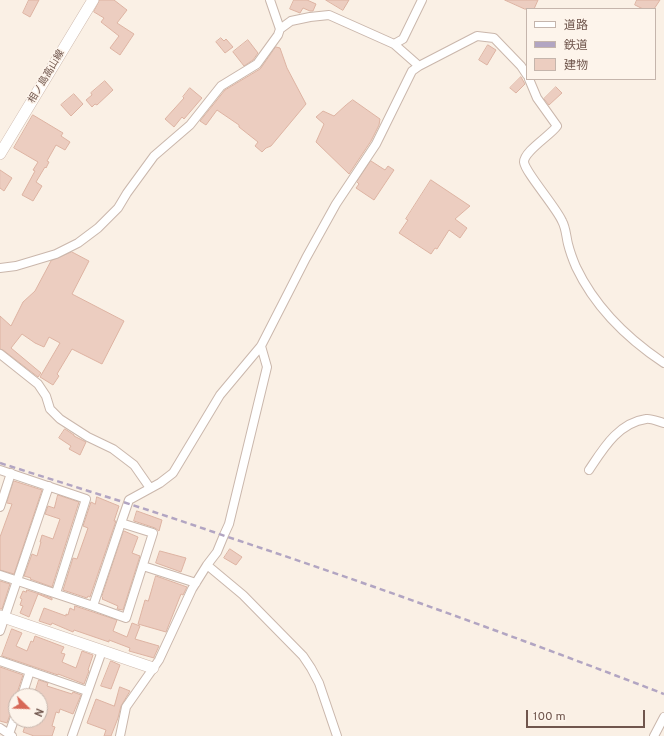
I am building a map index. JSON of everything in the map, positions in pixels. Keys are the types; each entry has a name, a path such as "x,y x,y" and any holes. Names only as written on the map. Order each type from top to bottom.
{"main road":[{"name":"相ノ島高山線","path":"0,154 93,0"},
{"path":"2,617 153,668"}],"street":[{"path":"0,268 16,266 56,254 78,243 98,228 118,208 154,156 190,125 221,86 257,64 278,35 280,29 270,0"},
{"path":"394,44 403,39 422,0"},
{"path":"280,29 291,22 310,17 329,15 394,44 419,66"},
{"path":"93,606 129,500 173,473 220,395 261,346 306,258 333,210 376,144 412,71 477,36 494,38 521,66 526,74"},
{"path":"529,80 537,98 557,126 553,132 526,155 524,162 563,221 567,244 576,266 585,282 610,317 622,330 664,363"},
{"path":"120,736 126,707 159,660 196,583 217,552 229,524 267,367 261,346"},
{"path":"0,354 38,384 46,396 50,409 60,419 88,437 113,450 134,465 150,488"},
{"path":"589,470 607,442 617,433 633,423 647,419 664,423"},
{"path":"0,470 86,499 56,593"},
{"path":"0,507 11,473"},
{"path":"0,632 2,617 17,581 49,486"},
{"path":"0,575 126,618 154,533 121,523"},
{"path":"207,565 243,595 302,656 311,668 319,683 337,736"},
{"path":"143,566 196,583"},
{"path":"72,736 102,651"},
{"path":"0,661 87,691"},
{"path":"25,688 30,671"},
{"path":"654,736 664,717"},
{"path":"0,728 11,735"}],"building":[{"path":"29,0 39,0 30,17 23,13"},
{"path":"100,0 114,0 127,10 117,23 134,34 120,55 110,48 119,36 101,22 104,18 94,12"},
{"path":"294,0 307,0 316,4 313,11 303,8 300,13 290,9"},
{"path":"326,0 349,0 343,10"},
{"path":"505,0 538,0 534,8 525,9"},
{"path":"637,0 660,0 655,8 641,8 635,5"},
{"path":"221,38 224,41 226,39 233,47 225,53 216,42"},
{"path":"248,40 258,53 253,60 244,66 233,52"},
{"path":"488,45 496,50 487,65 479,60"},
{"path":"276,47 280,48 287,68 306,104 271,146 262,152 255,146 258,142 239,127 239,125 217,110 206,125 200,121 225,90 260,69"},
{"path":"521,77 525,84 516,93 510,88"},
{"path":"105,81 113,90 97,105 95,104 92,107 86,100 92,95 91,93"},
{"path":"556,87 562,93 549,105 544,99"},
{"path":"190,88 202,98 184,119 182,117 174,127 165,119 184,98 183,97"},
{"path":"74,94 83,104 71,116 61,105"},
{"path":"353,100 380,119 379,125 371,141 349,174 316,142 324,124 316,117 323,111 334,116"},
{"path":"33,115 63,133 61,136 70,142 65,150 56,145 47,161 49,162 46,168 45,167 36,182 42,186 33,201 22,195 35,171 33,170 38,162 14,148"},
{"path":"371,161 385,170 388,166 394,170 374,200 356,188 359,184 357,182"},
{"path":"0,170 12,178 4,191 0,188"},
{"path":"431,180 470,206 455,219 467,228 460,238 449,230 437,249 435,248 431,254 399,233 408,220 406,219"},
{"path":"72,252 89,261 72,294 124,321 102,364 72,349 57,374 59,376 53,385 40,377 60,343 49,337 44,347 22,334 11,348 41,373 38,377 0,349 0,316 11,326 23,302 35,291 51,261"},
{"path":"65,429 74,436 86,442 80,455 69,449 71,446 59,438"},
{"path":"14,481 42,490 14,574 0,570 0,537 12,504 7,503"},
{"path":"58,495 79,502 52,587 24,576 32,554 37,556 42,535 53,539 60,519 45,514 48,506 54,508"},
{"path":"97,497 119,506 114,521 116,521 90,597 88,596 87,598 63,590 73,558 77,559 88,528 83,526 91,502 95,504"},
{"path":"137,511 162,520 159,531 155,528 134,521"},
{"path":"124,531 138,537 132,553 140,556 123,610 117,609 118,606 102,599 102,597"},
{"path":"230,549 242,557 236,565 224,558"},
{"path":"160,551 186,558 181,572 156,563"},
{"path":"156,576 187,587 183,595 181,594 166,632 138,624 145,600 148,601"},
{"path":"0,581 10,584 2,609 0,609"},
{"path":"27,590 52,598 52,600 38,594 29,617 20,613 23,606 20,605 22,599 20,598 23,591 26,592"},
{"path":"75,606 117,620 113,631 127,637 132,623 140,626 135,639 159,646 154,658 129,651 130,648 109,640 109,642 74,630 73,632 52,623 51,625 39,621 44,608 66,616 66,614 68,615 70,608 74,610"},
{"path":"12,629 22,633 16,646 27,651 35,636 64,647 61,653 65,654 62,662 76,668 82,651 93,655 84,684 2,656"},
{"path":"111,661 120,665 111,689 101,686"},
{"path":"0,667 23,675 19,688 8,688 8,720 7,723 0,721"},
{"path":"39,680 48,683 47,686 72,694 73,692 81,695 73,714 60,709 59,713 56,712 52,726 55,727 52,736 34,736 23,732 24,728 48,728 48,688 36,688"},
{"path":"120,687 130,691 121,706 111,736 104,736 106,730 87,723 96,699 114,706"}],"railway":[{"path":"0,463 169,517 336,573 500,632 664,694"}]}
